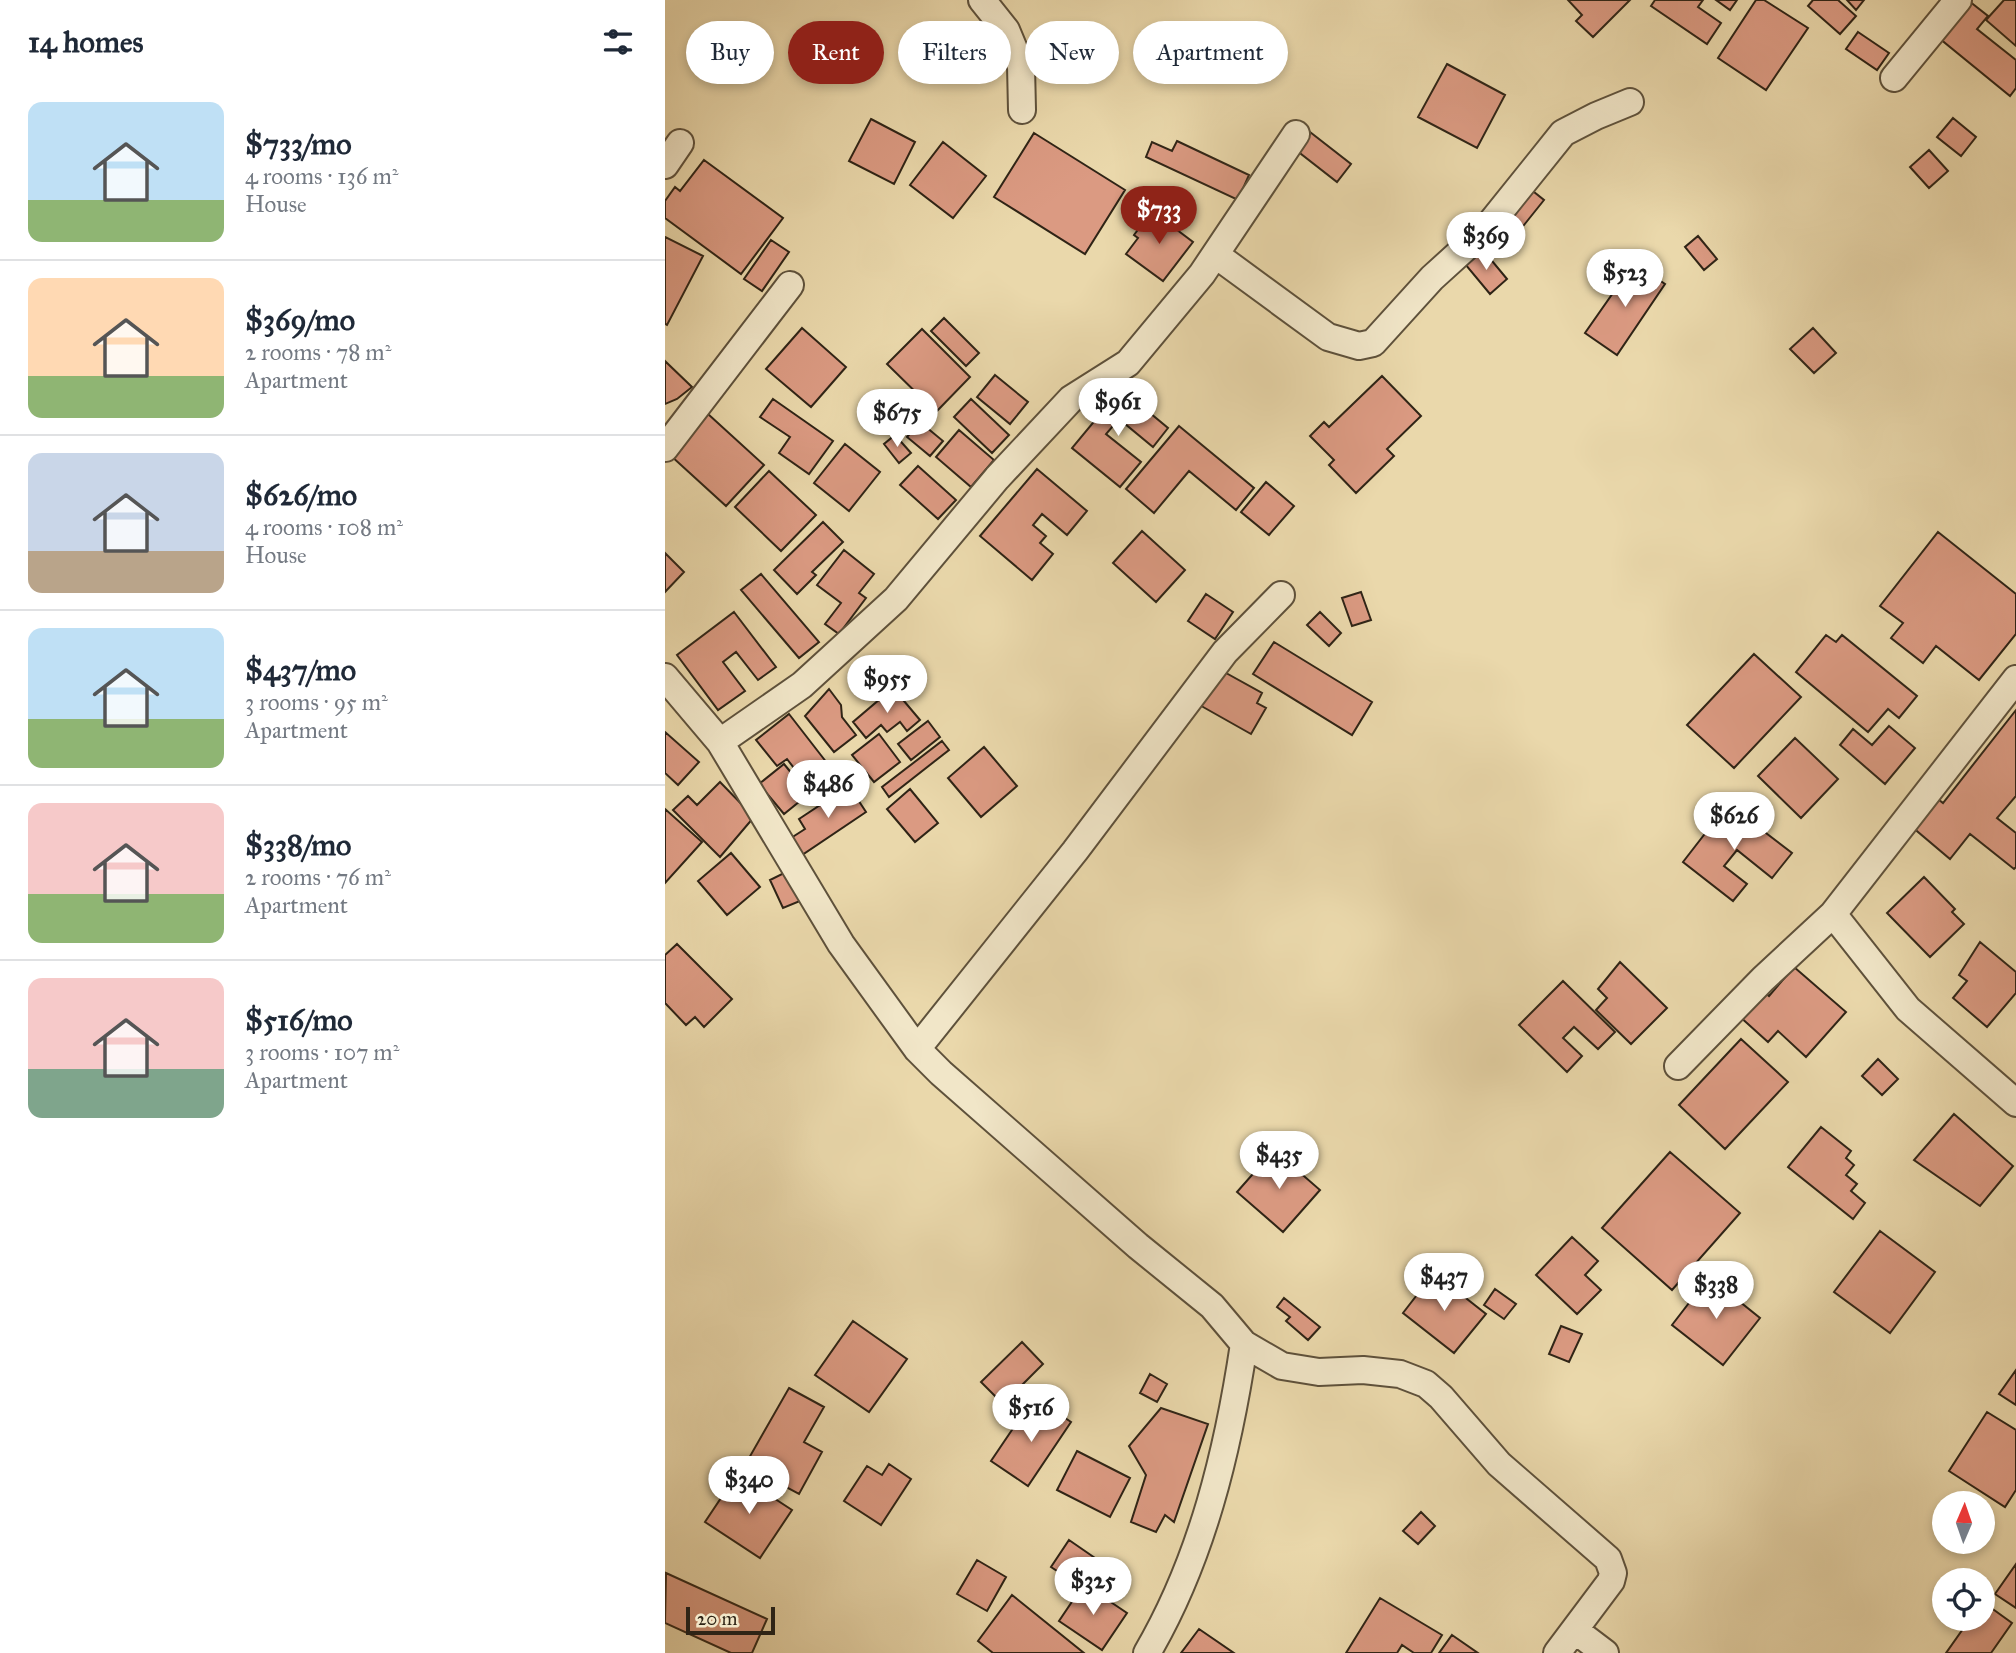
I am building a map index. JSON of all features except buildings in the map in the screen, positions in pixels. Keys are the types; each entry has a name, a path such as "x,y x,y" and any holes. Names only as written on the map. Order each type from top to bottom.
{"street":[{"path":"982,0 1006,30 1021,66 1021,110"},
{"path":"1894,78 1958,0"},
{"path":"1216,255 1328,337 1359,346 1373,343 1432,278 1486,229 1563,133 1630,102"},
{"path":"720,742 802,685 895,599 997,478 1070,399 1128,363 1216,255 1296,134"},
{"path":"665,165 680,143"},
{"path":"665,448 789,285"},
{"path":"917,1049 1075,851 1225,652 1281,595"},
{"path":"665,677 720,742 841,944 917,1049 1138,1246 1212,1306 1244,1344 1282,1366 1319,1373 1363,1370 1400,1374 1426,1384 1441,1397 1499,1464 1612,1566 1612,1581 1557,1653"},
{"path":"1678,1066 1763,979 1833,914 2016,679"},
{"path":"1833,914 1908,1009 2016,1103"},
{"path":"1147,1653 1178,1591 1202,1530 1221,1468 1244,1344"},
{"path":"1576,1631 1605,1653"}]}
